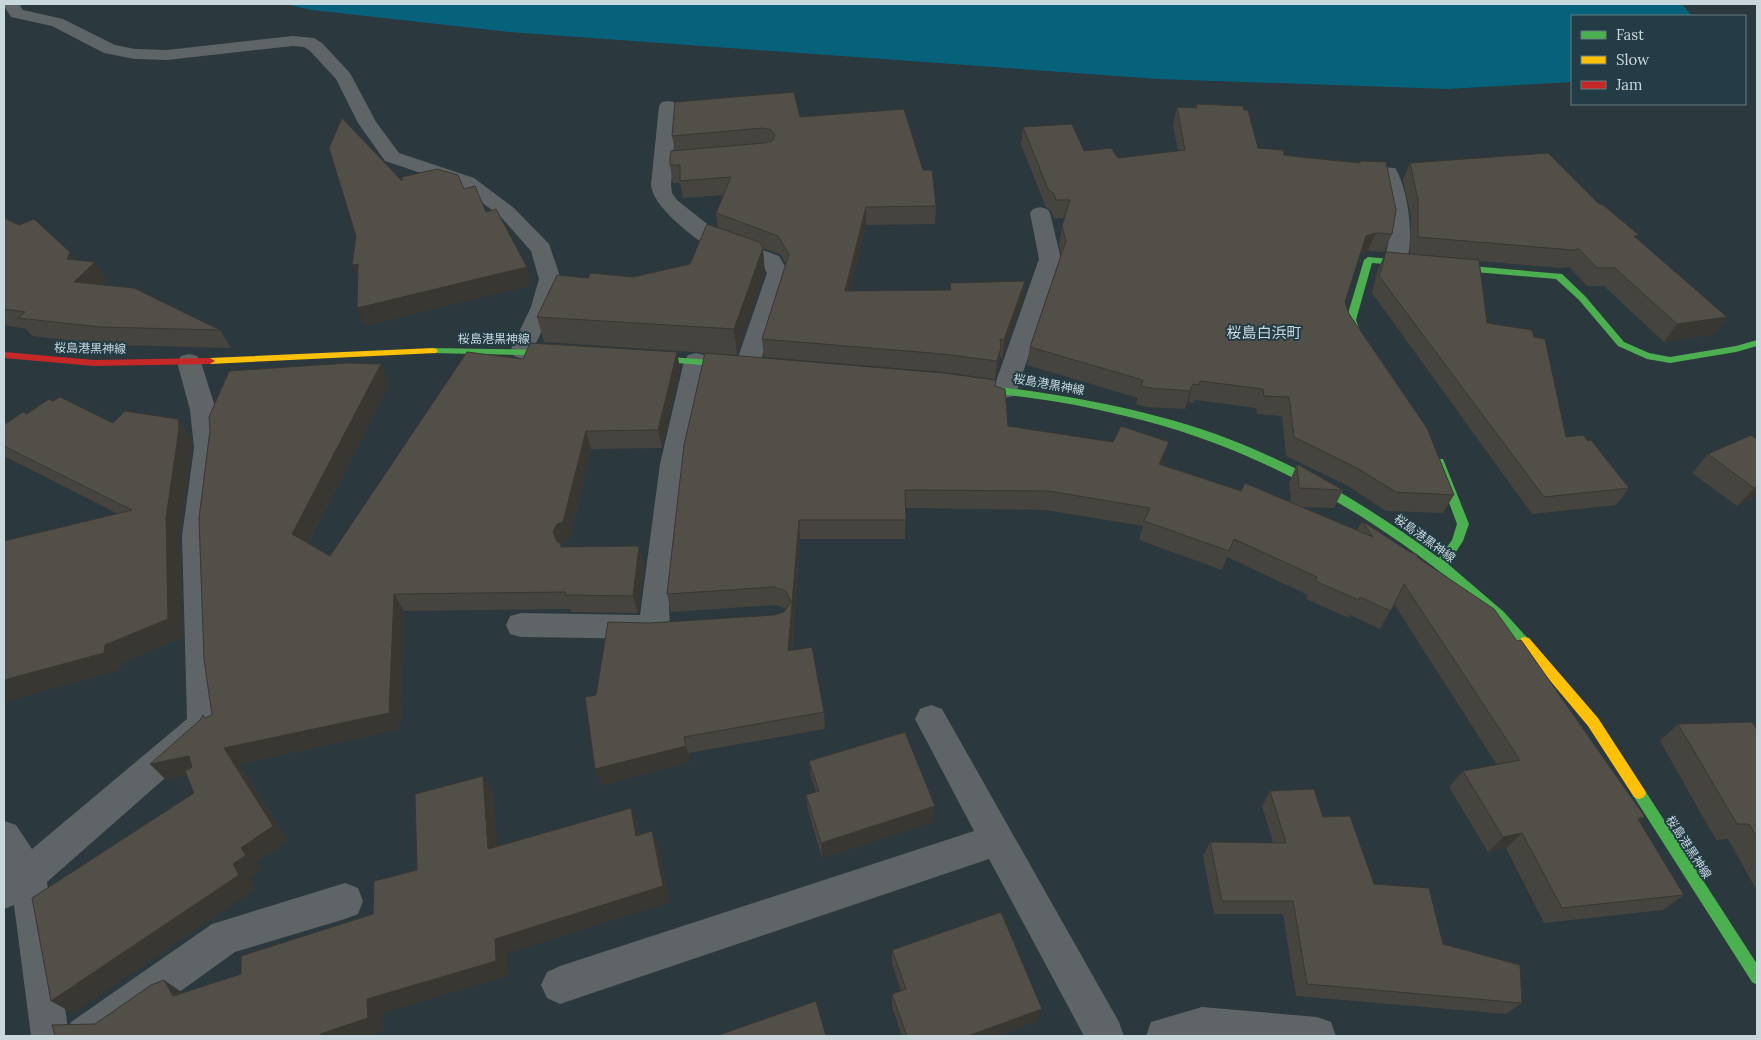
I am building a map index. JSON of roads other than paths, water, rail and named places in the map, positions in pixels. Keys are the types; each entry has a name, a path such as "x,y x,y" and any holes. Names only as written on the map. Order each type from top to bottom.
{"main road":[{"path":"1377,363 1355,332 1351,320 1368,260 1486,268 1559,276 1582,298 1621,344 1646,356 1670,360 1736,349 1757,343"},
{"name":"桜島港黒神線","path":"4,355 42,361 112,363 189,362 389,353 522,351 580,354"},
{"path":"628,357 696,361 751,367"},
{"name":"桜島港黒神線","path":"960,385 1005,390 1130,413 1212,437 1290,470 1336,495 1389,528 1441,565 1509,623 1593,722 1757,977"},
{"path":"1435,452 1463,524 1457,541 1441,565"}],"street":[{"path":"14,4 12,6 17,14 57,22 110,49 135,54 167,55 293,41 308,42 316,47 344,77 367,123 392,157 467,182 507,212 541,249 550,279 542,307 522,351"},
{"path":"668,106 673,162 661,185 662,193 669,204 713,240 771,261 778,273 751,367"},
{"path":"1330,170 1388,172 1394,186 1401,230 1395,263"},
{"path":"1005,390 1050,259 1040,213"},
{"path":"521,625 669,626 654,608 673,464 696,361"},
{"path":"16,883 203,725 196,536 207,448 203,410 189,362"},
{"path":"633,550 663,549"},
{"path":"932,719 1105,1036"},
{"path":"4,837 50,1036"},
{"path":"560,985 997,840"},
{"path":"86,1036 225,937 345,901"},
{"path":"1165,1036 1202,1026 1300,1033 1317,1036"}],"district":[{"name":"桜島白浜町","path":"1264,332"}]}
